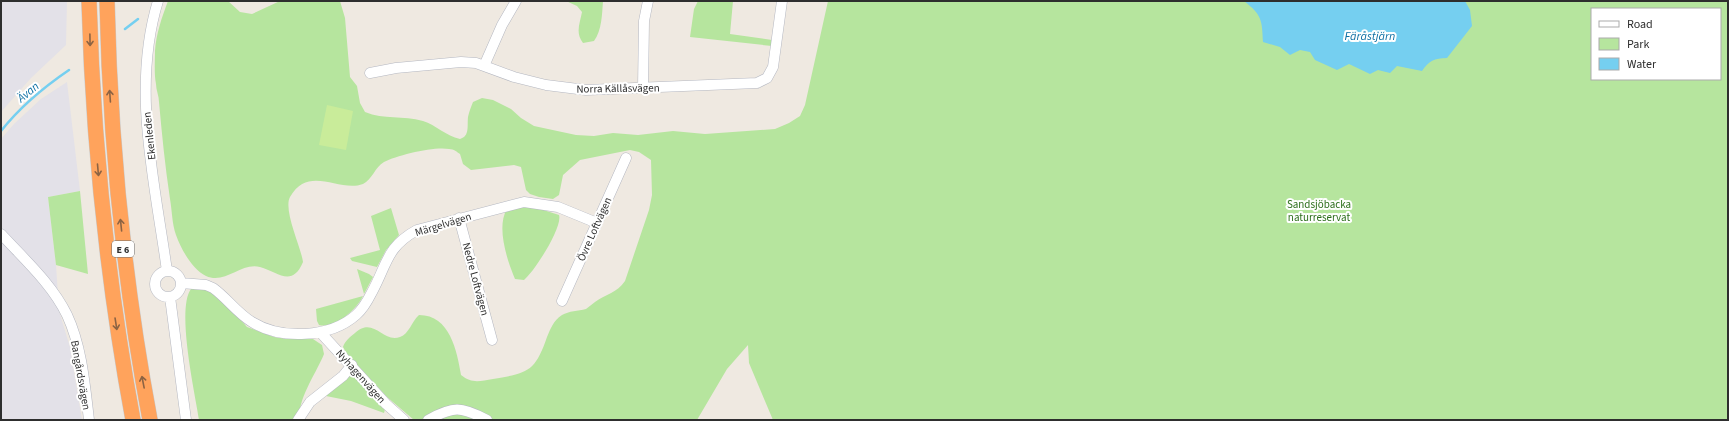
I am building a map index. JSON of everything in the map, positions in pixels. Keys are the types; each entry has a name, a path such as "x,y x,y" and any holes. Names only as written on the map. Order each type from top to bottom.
{"highway":[{"name":"E 6","path":"89,1 91,78 103,226 111,293 133,420"},
{"name":"E 6","path":"107,1 108,77 120,224 129,292 150,420"}],"street":[{"name":"Ekenleden","path":"158,1 151,28 148,53 146,114 167,271"},
{"path":"484,66 502,25 516,1"},
{"path":"643,88 644,21 648,1"},
{"name":"Norra Källåsvägen","path":"370,73 435,63 462,62 476,63 531,82 586,90 757,82 767,78 773,67 782,1"},
{"name":"Övre Loftvägen","path":"562,301 626,158"},
{"name":"Märgelvägen","path":"181,283 206,285 213,288 252,322 269,329 294,333 320,332 334,328 356,315 367,301 385,260 399,242 417,230 524,202 558,207 597,223"},
{"name":"Nedre Loftvägen","path":"459,218 492,340"},
{"name":"Bangårdsvägen","path":"1,234 57,297 67,316 73,330 81,364 90,420"},
{"path":"167,271 171,271 178,276 181,283 179,290 170,296 162,295 155,285 157,277 167,271"},
{"path":"170,296 186,420"},
{"name":"Nyhagenvägen","path":"320,332 352,365 386,404 404,420"},
{"path":"298,420 310,402 343,376 352,365"},
{"path":"428,420 447,410 454,409 475,414 487,420"}],"shaded area":[{"path":"1,1 67,1 66,45 31,78 1,112"},
{"path":"67,82 80,191 48,197 56,265 59,311 70,347 82,420 1,420 1,139 14,124 41,99"}],"green space":[{"name":"Sandsjöbacka naturreservat","path":"168,1 228,1 240,12 252,14 280,1 340,1 345,18 350,77 357,86 360,103 365,112 379,116 416,119 460,139 467,133 469,111 473,102 482,98 493,100 511,109 521,118 534,126 576,135 594,136 613,133 638,135 673,131 705,134 775,129 800,116 805,105 828,1 1728,1 1728,420 773,420 749,363 748,345 727,369 697,420 414,420 387,397 347,354 343,347 348,339 355,333 368,327 373,328 388,337 400,337 406,333 419,315 430,317 438,321 445,328 454,345 461,375 469,380 476,381 515,375 529,369 534,364 543,349 554,322 559,317 568,313 586,309 599,299 615,291 625,281 649,210 652,195 651,160 639,152 630,150 580,160 563,175 559,195 553,199 530,194 526,190 521,167 514,165 471,170 463,164 460,154 451,149 443,148 407,154 390,159 381,164 369,180 363,184 354,186 315,181 306,182 298,187 290,197 288,203 303,262 299,270 294,274 284,276 267,269 253,266 220,278 213,278 201,273 192,264 184,252 176,235 173,222 155,72 155,51 160,26"},
{"path":"566,1 603,1 599,32 594,41 583,43 579,35 579,24 582,12 577,6"},
{"path":"698,1 733,1 730,34 772,40 772,46 690,37 694,9"},
{"path":"327,105 353,111 346,150 319,145"},
{"path":"80,191 88,274 56,265 48,197"},
{"path":"531,206 559,215 559,221 557,229 547,249 529,275 524,280 515,279 506,253 502,225 507,209"},
{"path":"391,208 399,235 386,250 377,267 352,261 350,258 380,250 371,216"},
{"path":"357,269 373,277 364,294"},
{"path":"191,289 209,290 230,308 247,327 274,337 287,339 313,339 322,345 324,354 301,404 300,420 199,420 186,332 185,314 187,299"},
{"path":"363,296 350,312 338,321 332,324 319,325 317,321 316,309"},
{"path":"350,372 353,373 385,409 384,413 351,401 326,396 325,393"}],"water":[{"name":"Färåstjärn","path":"1244,1 1465,1 1470,10 1472,26 1447,58 1432,61 1422,71 1397,66 1390,73 1378,70 1370,74 1349,64 1337,70 1315,60 1310,52 1300,50 1290,55 1280,47 1263,42 1260,18 1258,14"}],"waterway":[{"name":"Ävan","path":"125,29 138,19"},
{"name":"Ävan","path":"1,131 33,98 50,83 69,70"}]}
